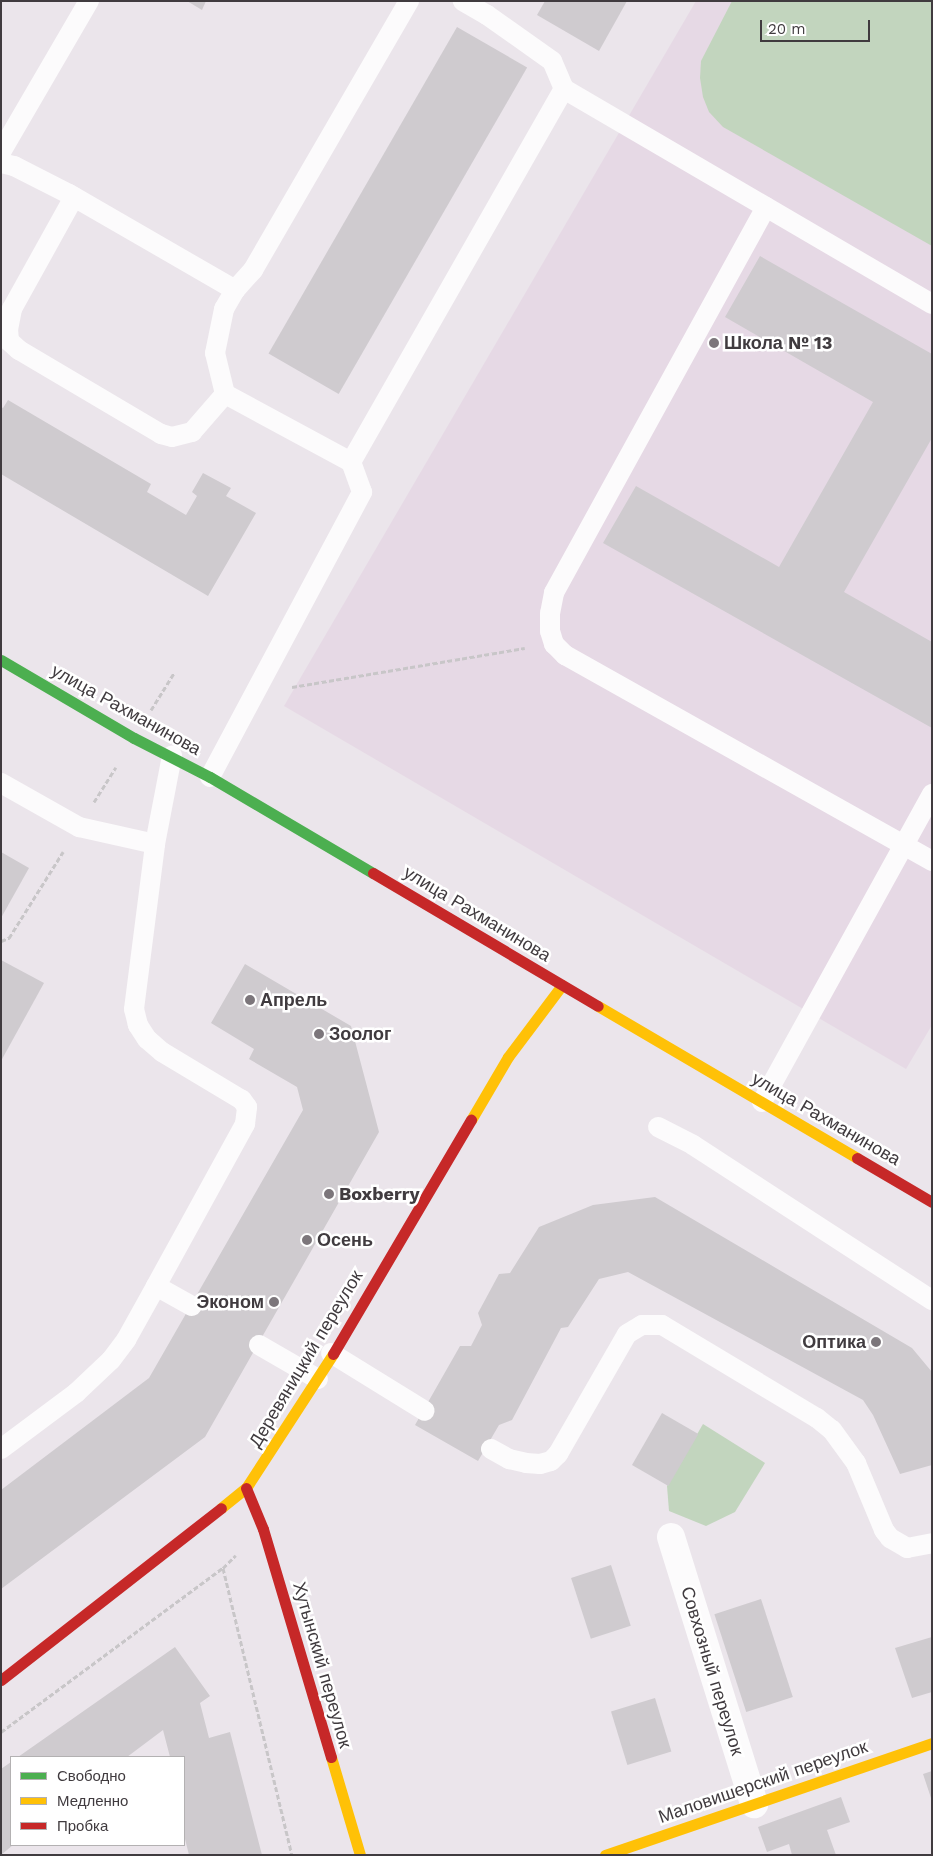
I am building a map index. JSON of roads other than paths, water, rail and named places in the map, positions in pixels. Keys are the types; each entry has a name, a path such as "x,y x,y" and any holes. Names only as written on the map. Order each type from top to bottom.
{"street":[{"name":"улица Рахманинова","path":"1,660 134,738 210,777 932,1202"},
{"name":"Деревяницкий переулок","path":"1,1680 108,1599 246,1488 318,1379 331,1354 508,1057 562,984"},
{"name":"Хутынский переулок","path":"246,1488 264,1529 360,1855"},
{"name":"Совхозный переулок","path":"671,1538 754,1804"},
{"name":"Маловишерский переулок","path":"605,1855 932,1743"}],"lane":[{"path":"1,152 89,1"},
{"path":"210,777 362,492 351,462 225,394 215,353 224,309 235,290 253,270 408,1"},
{"path":"463,1 491,8 552,61 564,89 932,304"},
{"path":"351,462 564,89"},
{"path":"1,162 14,166 74,197 235,290"},
{"path":"74,197 12,309 8,329 9,341 19,350 161,434 172,437 192,432 225,394"},
{"path":"766,208 554,593 550,613 554,644 565,655 932,861"},
{"path":"1,1449 76,1394 111,1360 126,1340 242,1131 247,1116 247,1106 242,1100 162,1052 147,1039 138,1025 134,1009 155,844 172,756"},
{"path":"1,783 79,827 155,844"},
{"path":"762,1102 902,845 932,794"},
{"path":"658,1127 693,1145 932,1300"},
{"path":"156,1286 192,1306"},
{"path":"491,1448 509,1459 526,1464 540,1464 551,1461 558,1454 627,1334 642,1325 662,1325 817,1418 845,1446 856,1463 884,1530 890,1538 908,1548 932,1542"},
{"path":"259,1345 318,1379"},
{"path":"331,1354 425,1411"}],"place":[{"name":"Школа № 13","path":"714,343"},
{"name":"Апрель","path":"250,1000"},
{"name":"Зоолог","path":"319,1034"},
{"name":"Boxberry","path":"329,1194"},
{"name":"Осень","path":"307,1240"},
{"name":"Эконом","path":"274,1302"},
{"name":"Оптика","path":"876,1342"}]}
